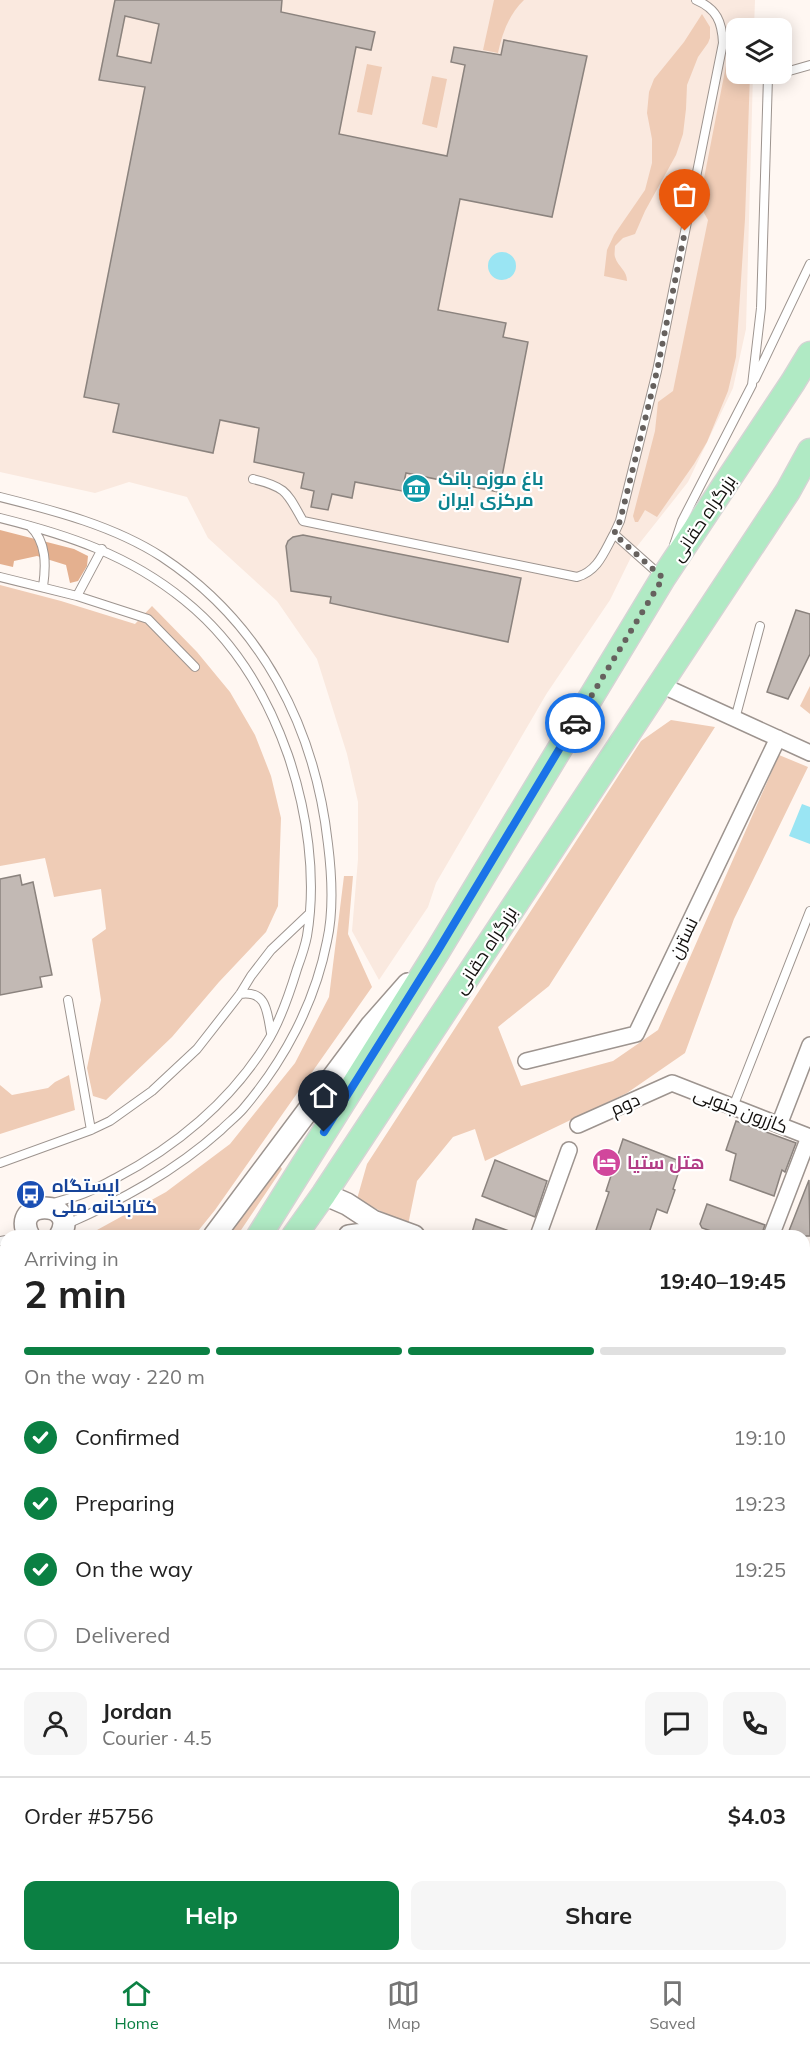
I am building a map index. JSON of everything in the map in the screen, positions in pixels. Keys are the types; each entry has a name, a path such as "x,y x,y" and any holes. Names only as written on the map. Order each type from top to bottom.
{"highway":[{"name":"بزرگراه حقانی","path":"263,1230 437,952 663,578 810,354"},
{"name":"بزرگراه حقانی","path":"298,1230 788,491 810,451"}],"main road":[{"path":"218,1230 371,1026 437,952"},
{"path":"324,1194 347,1204 374,1221 397,1230"},
{"path":"27,1230 26,1221 32,1211 37,1208 50,1207 63,1220 63,1230"}],"street":[{"path":"659,684 810,753"},
{"name":"نسترن","path":"526,1061 636,1034 778,738"},
{"path":"778,1125 810,1045"},
{"name":"کازرون جنوبی","path":"672,1083 810,1137"},
{"name":"دوم","path":"578,1125 672,1083"},
{"path":"773,1230 810,1137"},
{"path":"540,1230 569,1150"}],"lane":[{"path":"253,479 275,484 286,492 303,521 577,577 585,575 596,567 620,521 657,371 723,43 722,27 716,15 705,4 696,0"},
{"path":"752,385 761,308 768,77 810,65"},
{"path":"614,534 663,578 682,521 752,385 810,264"},
{"path":"0,497 46,508 110,530 161,557 199,585 238,623 270,666 296,713 315,768 326,819 332,878 328,940 311,997 284,1054 242,1110 201,1148 153,1182 68,1230"},
{"path":"0,518 102,549 150,574 186,601 223,637 253,678 276,722 294,774 305,822 311,879 307,936 291,989 266,1044 227,1096 188,1132 142,1164 86,1193 37,1208"},
{"path":"29,525 37,533 46,564 43,587"},
{"path":"77,596 102,549"},
{"path":"0,577 77,596 148,619 195,667"},
{"path":"735,719 760,626"},
{"path":"733,1107 810,911"},
{"path":"0,1163 91,1130 128,1109 152,1091 197,1049 271,950 309,914"},
{"path":"240,994 251,993 263,1002 267,1010 271,1033"},
{"path":"68,1000 91,1130"}],"shaded area":[{"name":"باغ موزه بانک مرکزی ایران","path":"0,0 755,0 754,18 726,18 726,84 753,84 746,329 733,388 688,482 635,549 610,600 547,693 436,883 428,907 379,980 352,931 358,859 358,802 347,754 317,659 277,601 208,538 187,497 129,482 95,493 0,472"},
{"path":"494,0 524,0 507,25 498,53 483,50"},
{"path":"702,14 710,27 710,38 698,57 687,85 683,134 676,155 635,234 623,238 615,246 615,257 626,274 627,281 604,276 607,250 614,235 645,190 652,163 652,139 647,113 649,92 654,79 684,42"},
{"path":"367,64 382,67 372,115 357,112"},
{"path":"726,66 726,84 750,84 745,219 736,357 728,391 707,442 694,464 657,517 645,510 638,522 635,522 633,516 655,431 658,402 673,391 708,220 699,204"},
{"path":"432,76 447,79 437,128 422,124"},
{"path":"0,530 74,549 88,556 87,566 78,581 70,583 66,565 37,556 14,561 13,567 0,564"},
{"path":"0,585 135,624 152,606 197,652 230,692 255,735 271,776 281,818 278,906 266,932 172,1037 106,1100 93,1096 87,1068 101,1000 92,939 106,929 101,889 54,897 45,858 0,866"},
{"path":"810,686 810,714 800,706"},
{"path":"671,720 715,727 549,986 498,1027 521,1086 613,1061 658,1030 779,755 808,767 734,919 685,1053 627,1093 485,1161 475,1129 453,1137 417,1181 408,1225 357,1199 367,1164 641,741"},
{"path":"344,876 353,876 348,934 372,987 215,1210 199,1230 97,1230 166,1192 230,1144 295,1063 329,997"},
{"path":"69,1075 75,1110 0,1134 0,1085 12,1095 48,1088"},
{"path":"277,1161 282,1169 241,1230 231,1230"}],"water":[{"path":"502,252 512,256 516,266 512,276 502,280 492,276 488,266 492,256"},
{"path":"802,804 810,807 810,844 789,836"}],"building":[{"path":"115,0 282,0 281,12 375,32 371,50 356,47 339,134 447,156 465,65 451,62 454,47 501,55 504,40 587,56 552,217 460,199 438,310 506,323 503,337 528,342 499,492 406,473 402,491 355,482 352,498 332,494 328,510 311,507 314,491 301,488 304,473 254,462 259,428 220,420 213,453 113,432 119,404 84,397 145,87 99,80","holes":["125,16 159,24 151,63 117,56"]},
{"path":"303,535 521,578 508,642 330,603 331,597 291,591 286,546 293,537"},
{"path":"796,610 810,614 810,654 788,699 767,692"},
{"path":"20,875 22,885 33,882 52,975 40,977 42,987 0,995 0,879"},
{"path":"736,1121 796,1143 785,1172 782,1170 774,1196 730,1180 736,1154 726,1150"},
{"path":"623,1139 682,1162 667,1213 657,1209 650,1230 596,1230 609,1192 606,1191"},
{"path":"495,1160 547,1181 535,1217 482,1196"},
{"path":"809,1180 810,1230 789,1230"},
{"path":"707,1204 765,1225 763,1230 708,1230 702,1228 700,1224"},
{"path":"476,1219 506,1230 473,1230"}],"way so far":[{"path":"575,723 663,578 614,534 620,521 657,371 685,231"}],"place":[{"name":"باغ موزه بانک مرکزی ایران","path":"417,488"},
{"name":"هتل ستیا","path":"606,1162"},
{"name":"ایستگاه کتابخانه ملی","path":"31,1195"}],"route":[{"path":"324,1132 437,952 575,723"}]}
